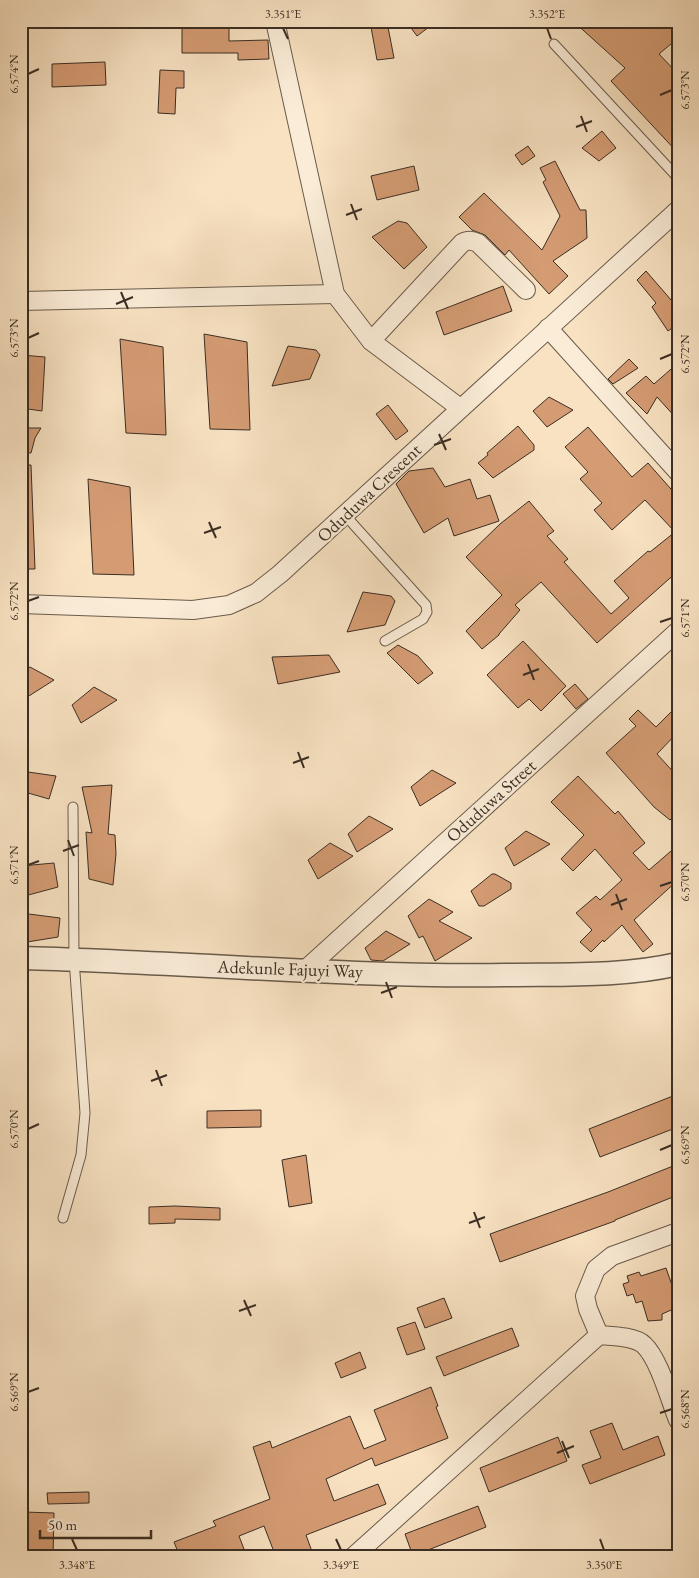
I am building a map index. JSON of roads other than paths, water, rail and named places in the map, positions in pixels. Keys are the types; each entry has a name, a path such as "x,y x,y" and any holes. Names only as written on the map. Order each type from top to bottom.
{"street":[{"path":"275,21 335,294 371,341 460,408"},
{"name":"Oduduwa Crescent","path":"21,604 193,610 229,605 256,593 280,574 678,210"},
{"path":"371,341 466,240 478,243 526,290"},
{"path":"21,301 335,294"},
{"path":"548,328 678,472"},
{"name":"Oduduwa Street","path":"305,970 678,631"},
{"name":"Adekunle Fajuyi Way","path":"21,958 464,975 621,973 651,970 678,964"},
{"path":"599,1335 588,1310 585,1296 596,1270 612,1256 678,1232"},
{"path":"354,1557 599,1335 628,1338 644,1344 654,1360 678,1420"}],"lane":[{"path":"554,44 678,178"},
{"path":"346,514 358,531 426,605 427,612 423,619 385,641"},
{"path":"63,1218 82,1155 85,1113 74,959 73,807"}]}
